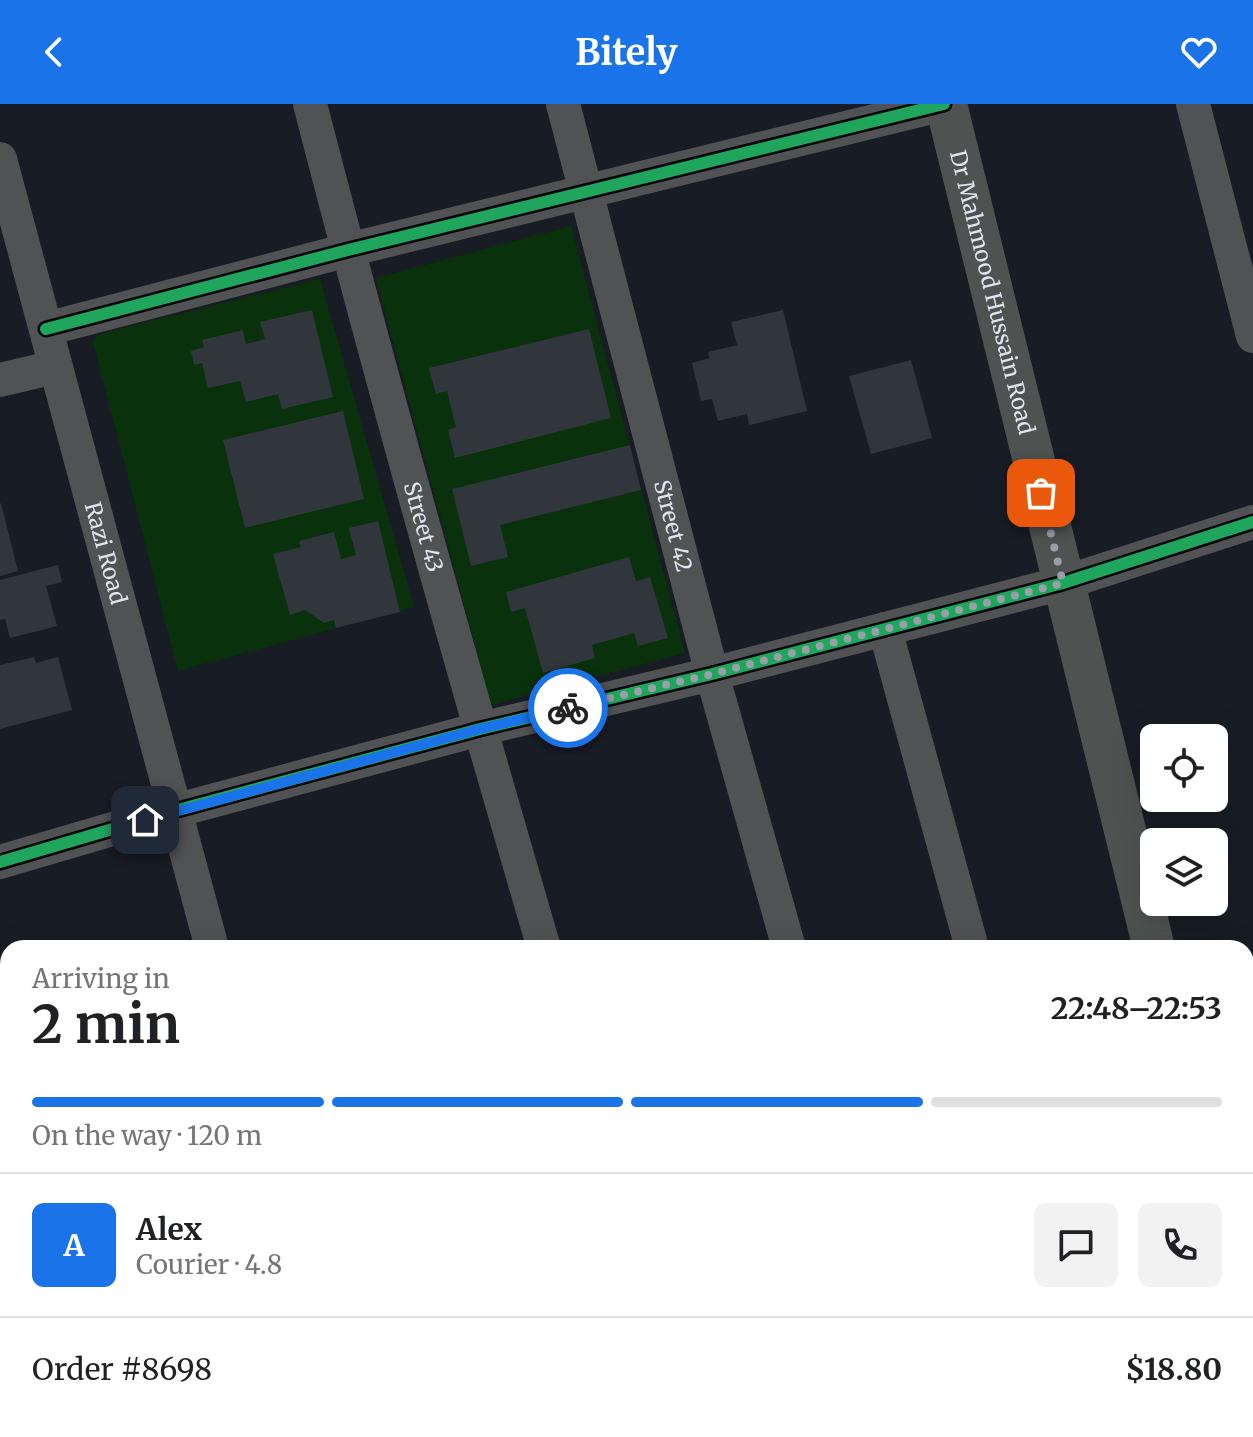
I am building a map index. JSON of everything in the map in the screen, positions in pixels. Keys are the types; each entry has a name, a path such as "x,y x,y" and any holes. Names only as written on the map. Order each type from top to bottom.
{"main road":[{"name":"Dr Mahmood Hussain Road","path":"945,104 1152,940"}],"street":[{"name":"Street 43","path":"310,104 480,729 542,940"},
{"name":"Street 42","path":"563,104 712,674 787,940"},
{"path":"46,329 348,250 945,104"},
{"path":"1193,104 1253,336"},
{"name":"Razi Road","path":"0,159 210,940"},
{"path":"0,380 55,367"},
{"path":"0,862 174,811 480,729 712,674 1063,583 1253,522"},
{"path":"885,629 970,940"}],"green space":[{"path":"571,226 685,653 491,705 376,278"},
{"path":"320,279 414,607 178,671 93,341 100,334"}],"building":[{"path":"312,310 333,397 282,409 278,394 246,402 240,381 208,388 202,363 194,365 191,351 204,347 202,340 243,330 246,344 265,339 260,322"},
{"path":"783,310 807,411 749,425 747,414 718,421 712,399 701,401 692,363 710,358 708,352 737,345 731,322"},
{"path":"589,329 611,418 455,458 448,430 456,427 447,391 436,394 429,368"},
{"path":"911,360 932,438 871,454 849,376"},
{"path":"343,411 364,499 245,528 223,440"},
{"path":"630,445 641,490 500,525 508,557 471,566 452,489"},
{"path":"0,504 18,571 0,576"},
{"path":"378,521 400,612 336,628 334,620 324,623 305,610 290,615 273,554 301,547 299,541 334,532 341,559 356,555 349,528"},
{"path":"629,557 636,581 650,577 668,638 638,646 634,633 592,645 595,658 543,673 525,608 511,612 506,592"},
{"path":"58,565 62,582 46,586 57,626 10,638 5,619 0,620 0,580"},
{"path":"34,657 36,663 58,657 72,710 0,729 0,665"}],"cycle path":[{"path":"46,329 348,250 944,104"},
{"path":"0,862 174,811 480,729 712,674 1063,583 1253,522"}],"way so far":[{"path":"568,708 1063,583 1041,493"}],"route":[{"path":"145,820 568,708"}]}
